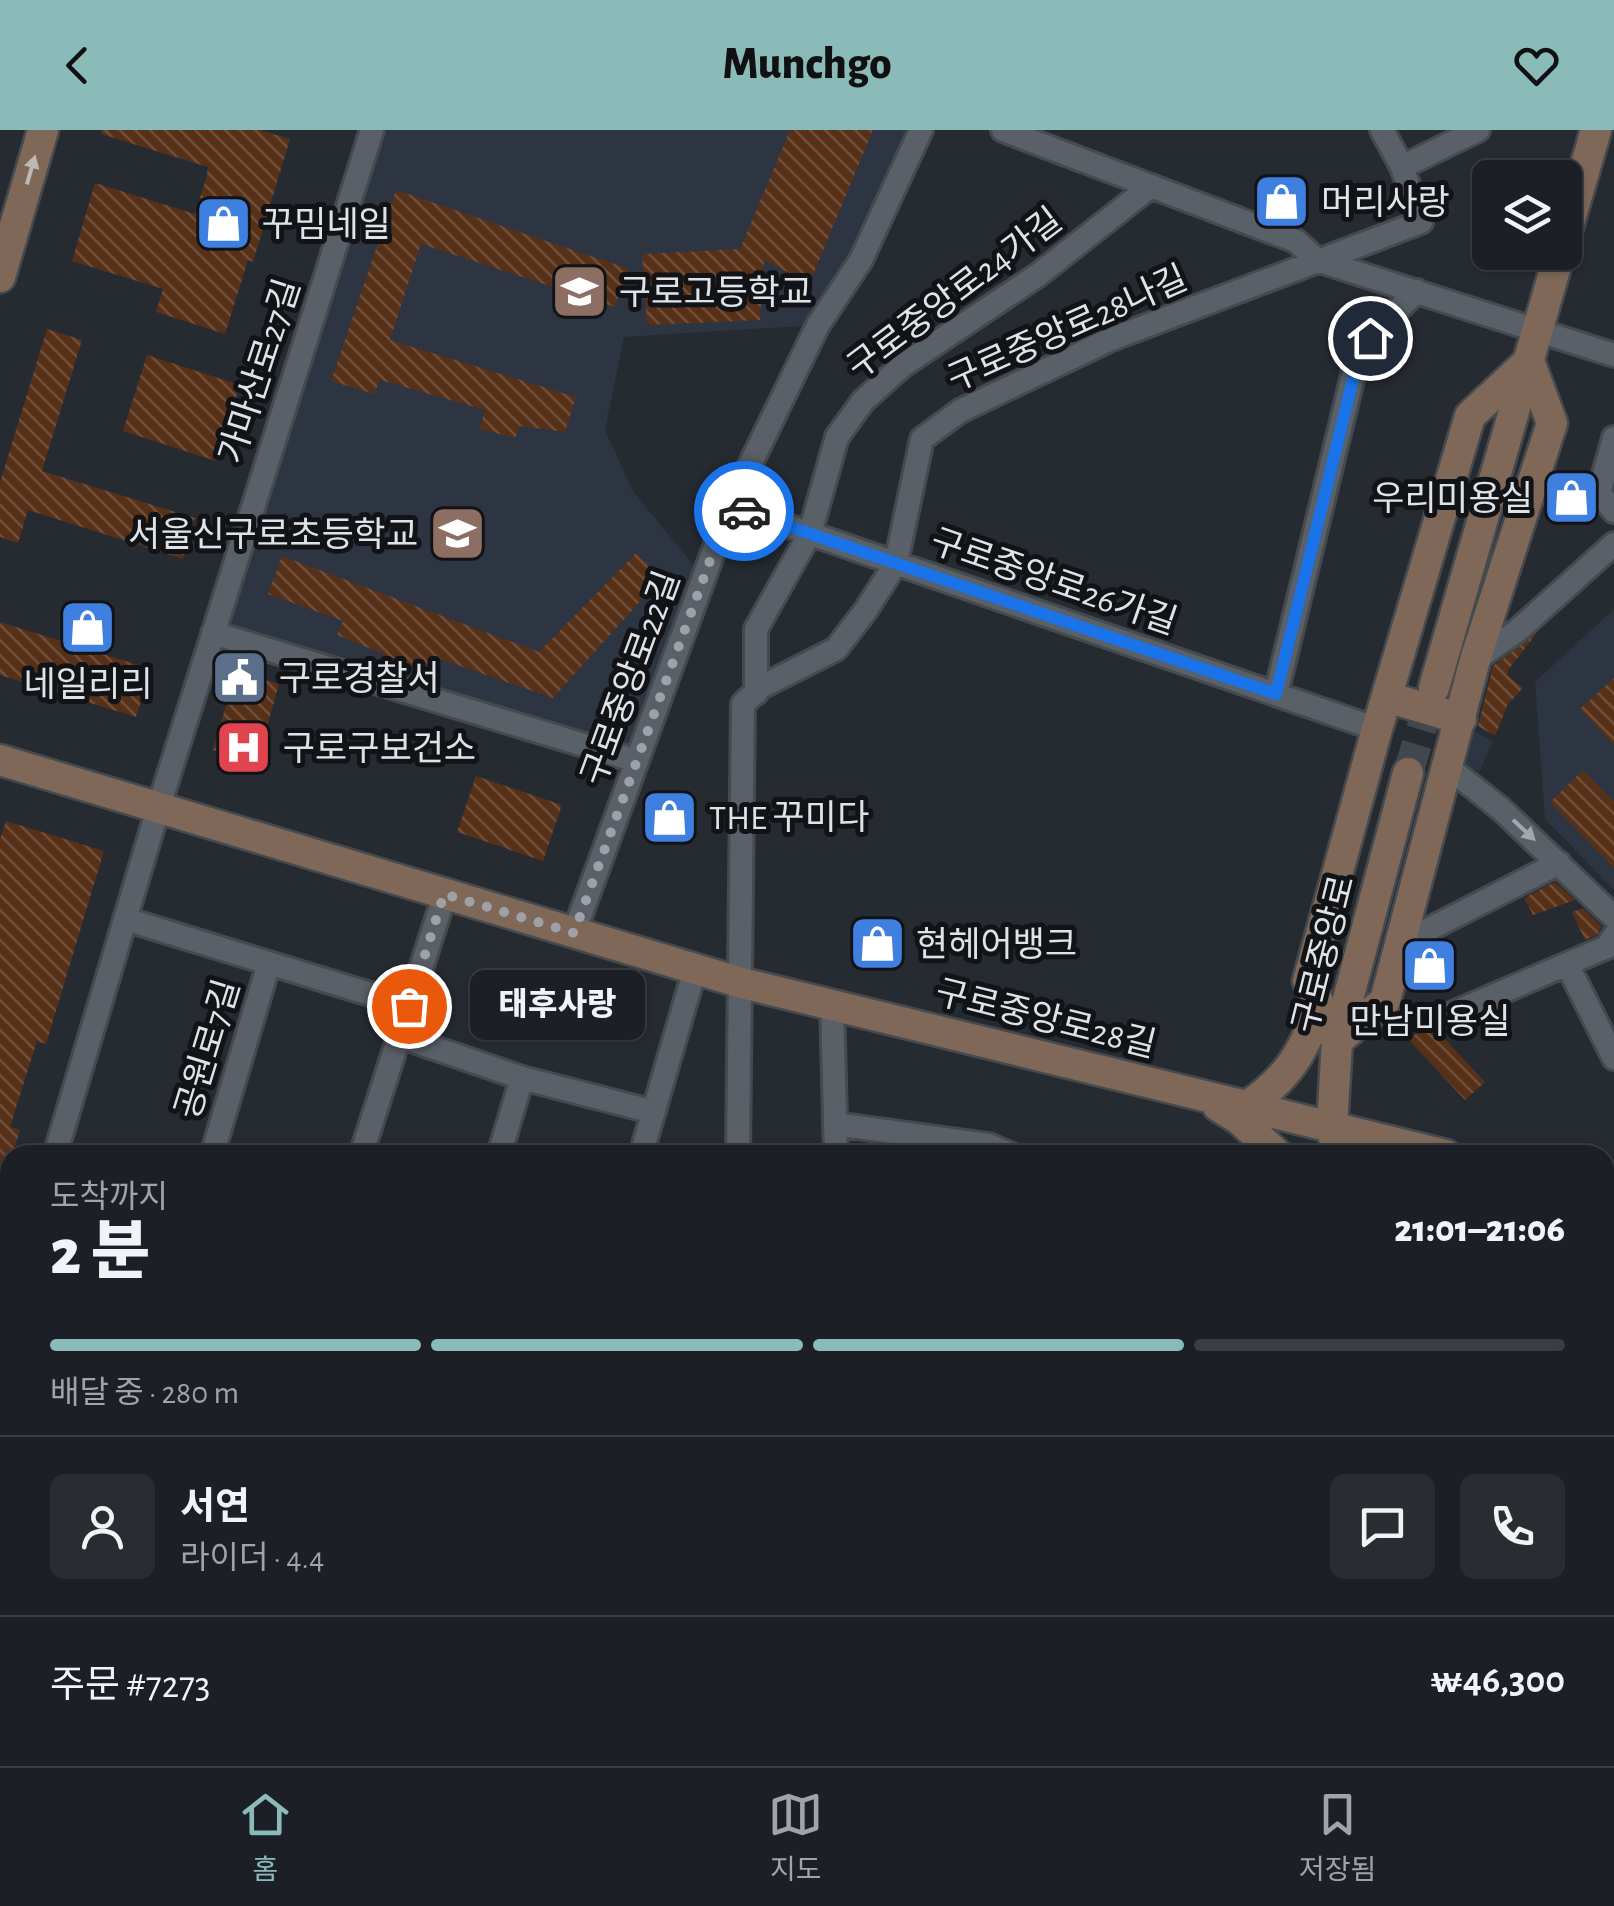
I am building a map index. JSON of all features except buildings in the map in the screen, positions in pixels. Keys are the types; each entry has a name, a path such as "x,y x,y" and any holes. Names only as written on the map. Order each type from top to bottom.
{"street":[{"path":"0,277 42,130"},
{"name":"가마산로27길","path":"58,1145 158,809 372,130"},
{"name":"구로중앙로22길","path":"574,933 730,506 818,324 861,260 921,130"},
{"path":"1003,130 1296,241 1317,260 1614,355"},
{"path":"1317,260 1421,222 1402,167 1382,130"},
{"path":"1402,167 1478,130"},
{"path":"1582,178 1596,130"},
{"name":"구로중앙로24가길","path":"810,533 837,437 863,401 902,366 1038,275 1151,186"},
{"name":"구로중앙로28나길","path":"756,692 836,649 896,563 922,439 960,411 1110,340 1317,260"},
{"path":"1434,688 1555,270"},
{"path":"1276,694 1356,367 1370,338 1417,291"},
{"path":"1529,361 1552,424 1475,660 1385,1001 1337,1041 1308,981 1375,738 1470,416 1529,361"},
{"path":"1614,438 1599,492 1614,511"},
{"name":"구로중앙로26가길","path":"730,506 1276,694 1375,738"},
{"path":"738,1145 744,704 756,692 756,628 810,533"},
{"path":"1475,660 1516,631 1614,544"},
{"path":"214,632 637,761"},
{"path":"1387,697 1461,718"},
{"path":"1375,738 1449,768 1501,809 1614,917"},
{"name":"구로중앙로28길","path":"0,760 742,983 1248,1106 1334,1141 1366,1145"},
{"name":"구로중앙로","path":"1334,1141 1337,1041 1408,773"},
{"path":"1402,943 1560,863"},
{"path":"365,1145 444,894"},
{"path":"125,919 409,1006"},
{"path":"1446,1016 1607,947 1614,936"},
{"name":"공원로7길","path":"215,1145 269,963"},
{"path":"1567,964 1614,1058"},
{"path":"644,1145 695,968"},
{"path":"832,1004 836,1145"},
{"path":"1248,1106 1278,1084 1303,1051 1319,1009"},
{"path":"399,1036 522,1078 654,1112"},
{"path":"502,1145 522,1078"},
{"path":"1203,1096 1258,1145"},
{"path":"835,1124 988,1145"}],"shaded area":[{"path":"372,130 921,130 818,325 624,337 605,430 633,491 704,578 637,761 213,633"},
{"path":"1614,609 1614,890 1545,819 1535,682"},
{"path":"1468,727 1493,742 1479,772 1463,762"}],"tunnel":[{"path":"1408,773 1434,688"}],"way so far":[{"path":"409,1006 444,894 574,933 730,506 744,511"}],"place":[{"name":"머리사랑","path":"1282,202"},
{"name":"꾸밈네일","path":"223,224"},
{"name":"구로고등학교","path":"580,292"},
{"name":"우리미용실","path":"1572,498"},
{"name":"서울신구로초등학교","path":"457,534"},
{"name":"네일리리","path":"88,628"},
{"name":"구로경찰서","path":"240,678"},
{"name":"구로구보건소","path":"244,748"},
{"name":"THE 꾸미다","path":"670,817"},
{"name":"현헤어뱅크","path":"877,944"},
{"name":"만남미용실","path":"1430,965"},
{"name":"태후사랑","path":"409,1006"}],"route":[{"path":"744,511 1276,694 1356,367 1370,338"}]}
